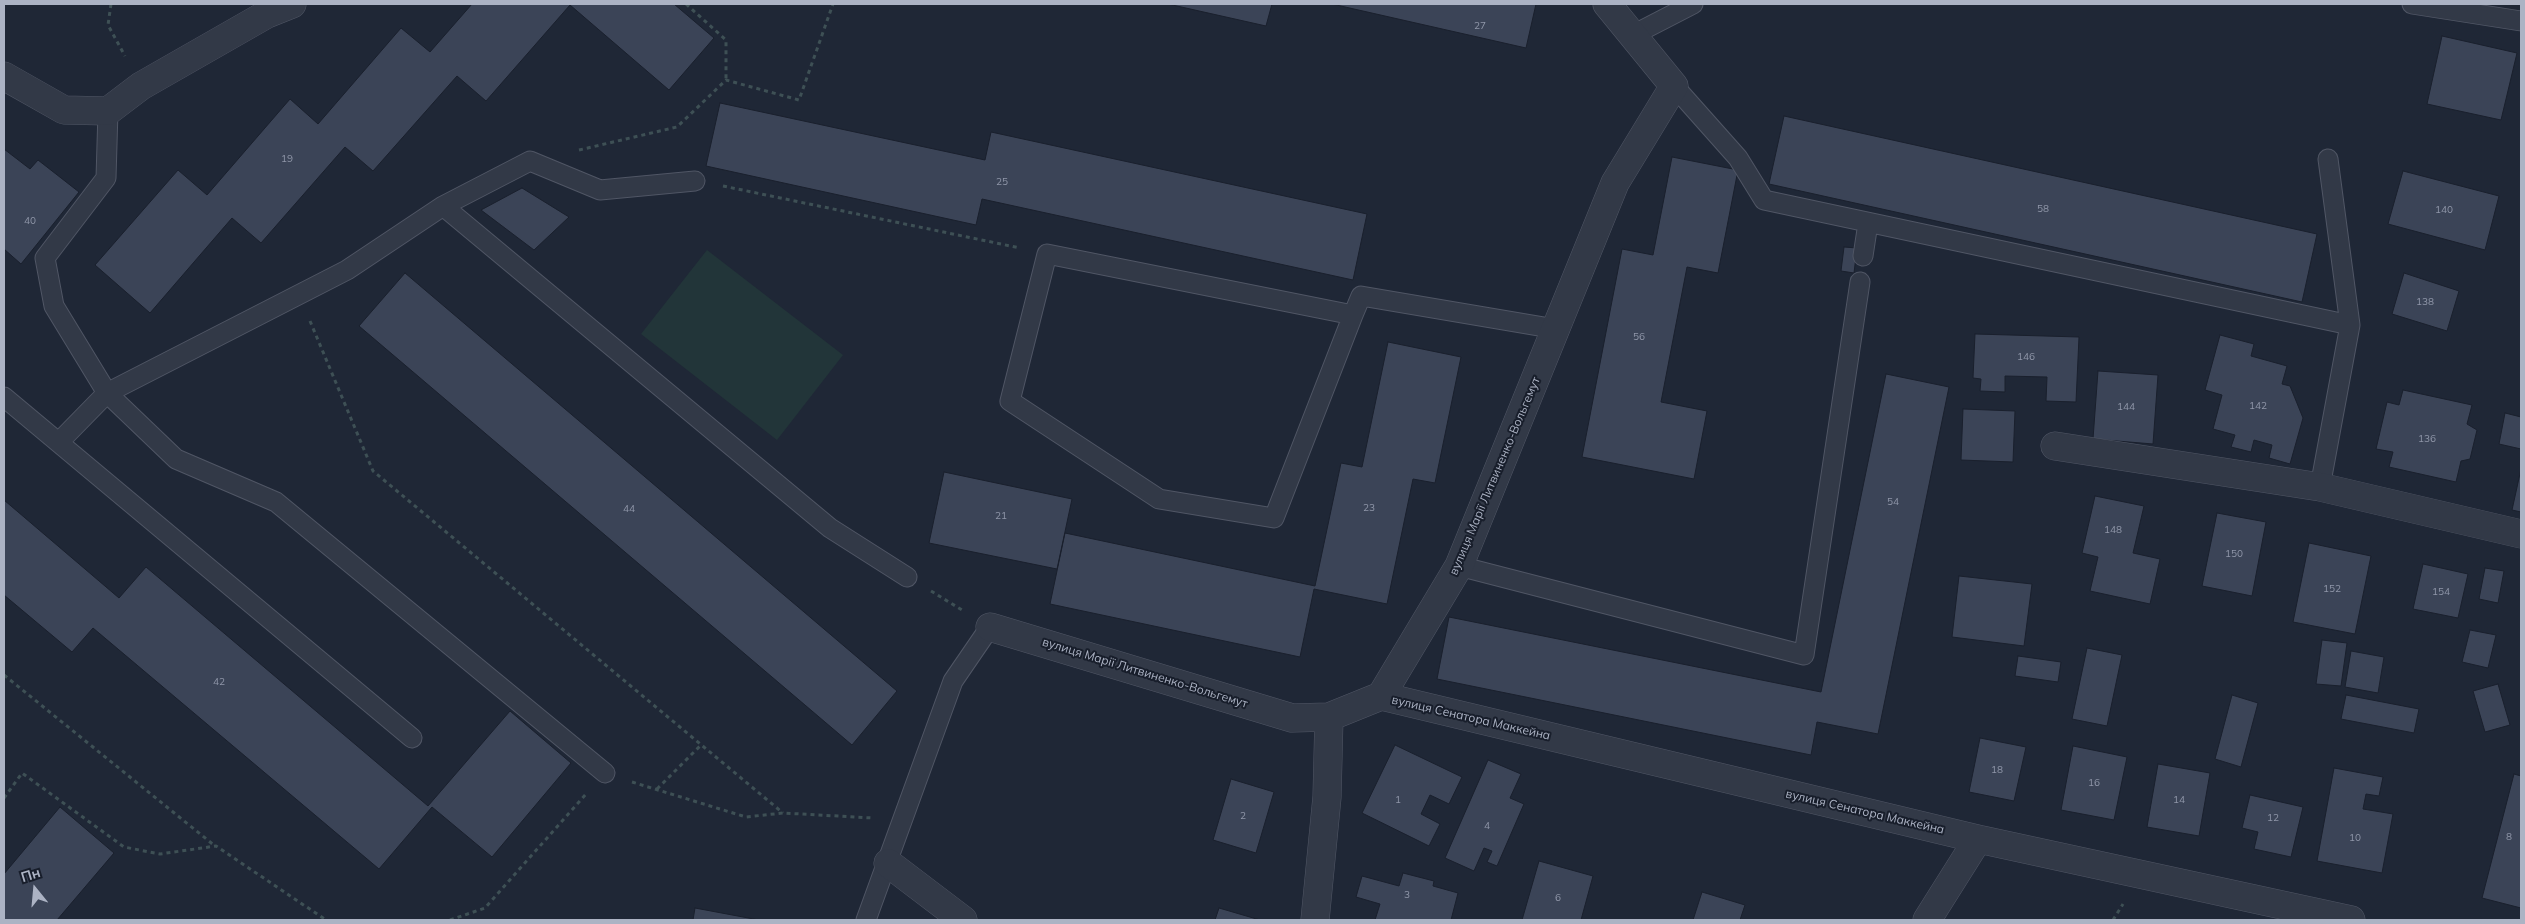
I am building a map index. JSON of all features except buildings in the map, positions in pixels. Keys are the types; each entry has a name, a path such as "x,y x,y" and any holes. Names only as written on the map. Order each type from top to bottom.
{"street":[{"path":"4,76 64,110 108,111 141,86 267,14 292,4"},
{"path":"1607,4 1631,36 1674,86"},
{"name":"вулиця Марії Литвиненко-Вольгемут","path":"990,627 1292,718 1329,717 1382,696 1460,566 1615,183 1674,86"},
{"path":"2054,446 2320,487 2521,534"},
{"name":"вулиця Сенатора Маккейна","path":"1382,696 1978,839 2351,920"},
{"path":"1315,920 1327,797 1329,717"},
{"path":"1927,920 1978,839"},
{"path":"888,863 963,920"}],"lane":[{"path":"1631,36 1693,4"},
{"path":"2412,4 2521,21"},
{"path":"1674,86 1738,158 1764,200 2350,325"},
{"path":"108,111 106,178 45,258 54,306 107,393 176,459 276,502 605,773"},
{"path":"2320,487 2350,325 2328,159"},
{"path":"59,442 107,393 347,270 443,206 530,161 600,190 695,181"},
{"path":"443,206 830,528 907,577"},
{"path":"1863,256 1868,223"},
{"path":"1353,315 1047,254 1010,401 1159,499 1274,518 1361,296 1556,329"},
{"path":"1460,566 1804,655 1860,282"},
{"path":"4,397 412,738"},
{"path":"866,920 953,681 990,627"}],"path":[{"path":"108,25 111,4"},
{"path":"530,161 677,127 726,80 726,40 686,4"},
{"path":"726,80 799,100 833,4"},
{"path":"695,181 1047,254"},
{"path":"299,295 373,471 783,813"},
{"path":"907,577 990,627"},
{"path":"4,675 216,846 326,920"},
{"path":"657,789 701,745"},
{"path":"4,798 22,773 124,847 160,854 216,846"},
{"path":"450,920 485,908 605,773 746,817 783,813 903,820"}],"green space":[{"path":"707,250 843,355 777,440 641,334"}]}
